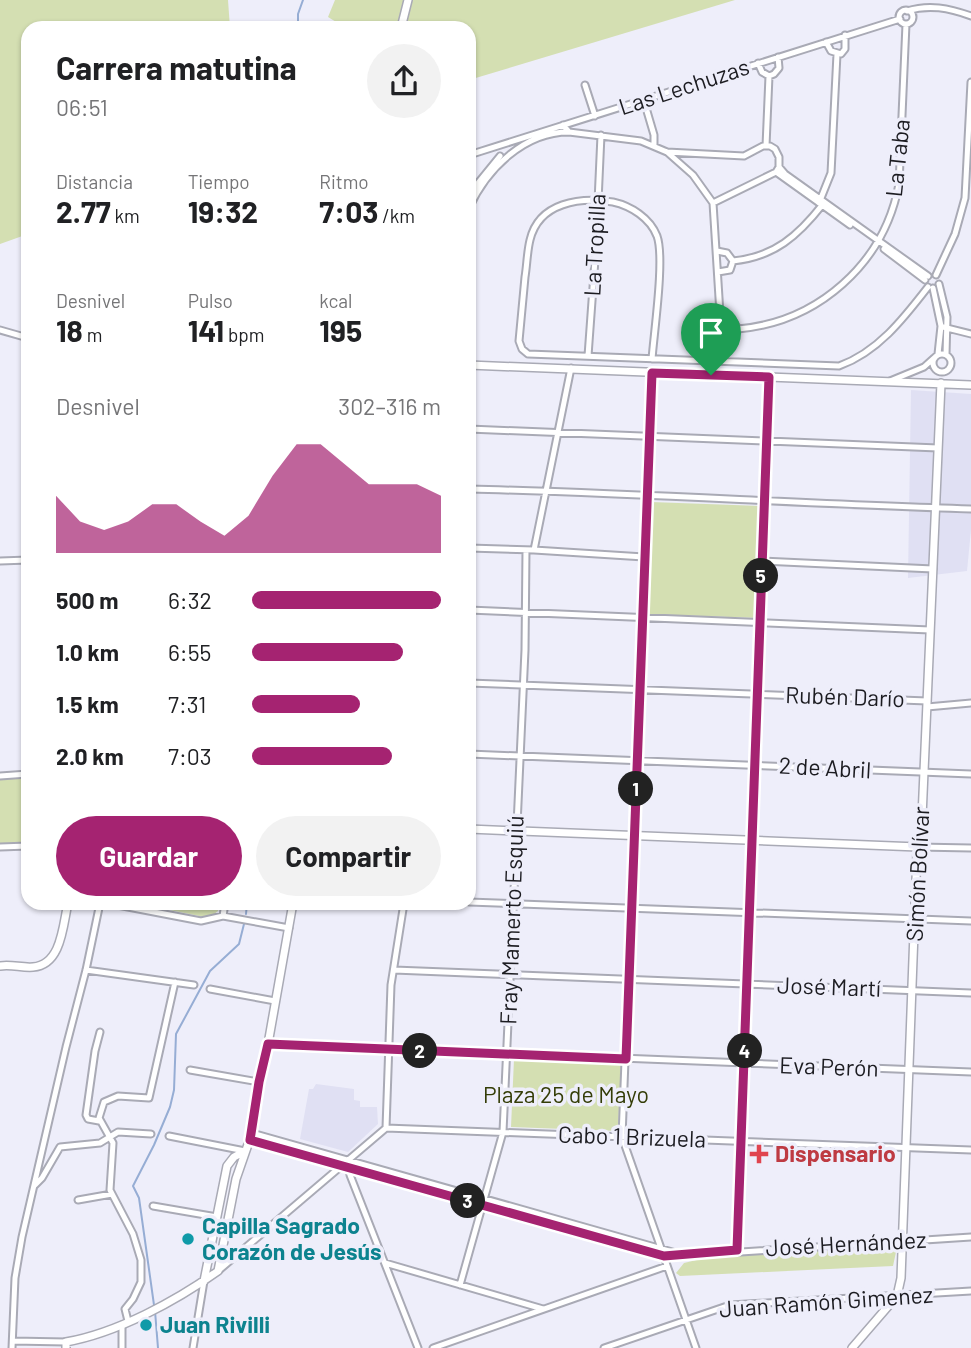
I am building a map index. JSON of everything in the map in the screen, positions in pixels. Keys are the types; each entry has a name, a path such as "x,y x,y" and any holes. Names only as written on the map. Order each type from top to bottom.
{"street":[{"path":"403,21 408,0"},
{"path":"918,7 912,21 906,24 900,19 901,13 918,7 944,8 971,16"},
{"path":"906,11 913,17"},
{"name":"Las Lechuzas","path":"476,153 532,138 563,125 900,19"},
{"name":"La Taba","path":"722,341 735,336 738,329 780,321 814,306 847,281 878,243 893,208 900,177 906,24"},
{"path":"837,54 845,49 845,35"},
{"path":"826,42 831,51 837,54"},
{"path":"733,261 776,250 797,235 822,202 831,173 837,54"},
{"path":"769,76 779,68 778,57"},
{"path":"758,63 762,72 769,76"},
{"path":"766,146 769,76"},
{"path":"652,359 659,256 658,238 645,218 631,208 579,200 561,205 546,214 533,232 528,251 519,341 525,352 533,354 652,359 723,361 839,366 881,341 933,286 955,234 965,198 971,82"},
{"path":"585,85 595,116"},
{"path":"644,101 654,135 654,146"},
{"path":"563,125 569,132"},
{"path":"476,187 502,158 532,138 557,133 601,135 640,141 667,152 701,184 713,203 723,361"},
{"name":"La Tropilla","path":"588,356 601,135"},
{"path":"667,152 744,156 766,146 778,152 777,169"},
{"path":"495,147 502,158"},
{"path":"682,164 682,157 688,153"},
{"path":"476,195 502,158"},
{"path":"777,169 927,278 945,307 943,347 933,366 939,372 944,372 949,368 950,359 939,356"},
{"path":"713,203 777,169"},
{"path":"717,251 727,253 733,261"},
{"path":"718,272 730,270 733,261"},
{"path":"927,278 936,275"},
{"path":"721,320 733,321 738,329"},
{"path":"944,327 971,334"},
{"path":"0,330 21,336"},
{"path":"889,381 924,367 939,356"},
{"path":"476,365 971,385"},
{"path":"534,550 571,368"},
{"name":"Simón Bolívar","path":"941,383 949,368"},
{"name":"Simón Bolívar","path":"897,1296 904,1241 918,847 921,841 941,383 939,372"},
{"path":"652,373 622,1137 696,1348"},
{"path":"737,1250 769,377"},
{"path":"476,429 938,448"},
{"path":"476,489 971,509"},
{"path":"476,548 644,557"},
{"name":"Fray Mamerto Esquiú","path":"460,1285 503,1132 523,685 526,550"},
{"path":"0,562 21,560"},
{"path":"761,561 933,569"},
{"path":"476,610 930,630"},
{"name":"Rubén Darío","path":"476,683 757,694 927,704 971,703"},
{"name":"2 de Abril","path":"476,754 971,774"},
{"path":"0,776 21,774"},
{"path":"476,828 971,848"},
{"path":"0,847 21,846"},
{"path":"476,902 971,921"},
{"path":"0,966 33,967 49,961 58,944 66,910"},
{"path":"99,910 17,1266 12,1310 12,1345 66,1345 98,1335 150,1311 204,1281 386,1128 394,971 403,910"},
{"path":"144,910 201,921 223,916 289,928"},
{"path":"223,916 224,910"},
{"path":"219,1271 236,1179 251,1137 292,910"},
{"path":"86,970 194,985"},
{"name":"José Martí","path":"394,971 971,993"},
{"path":"99,1121 104,1102 118,1096 147,1100 150,1096 175,982"},
{"path":"211,989 275,1001"},
{"path":"100,1032 86,1115 88,1119 99,1121 113,1143 109,1186 133,1234 141,1260 141,1282 133,1300 125,1309 122,1348"},
{"name":"Eva Perón","path":"268,1044 971,1072"},
{"path":"190,1070 259,1082"},
{"name":"Cabo 1 Brizuela","path":"386,1128 971,1150"},
{"path":"35,1185 61,1147 100,1143 118,1132 151,1134"},
{"path":"169,1136 245,1151"},
{"name":"José Hernández","path":"251,1137 663,1253 971,1237"},
{"path":"193,1348 227,1166 234,1157 245,1151"},
{"path":"346,1164 418,1348"},
{"path":"78,1200 112,1194"},
{"path":"153,1206 217,1217"},
{"path":"385,1263 543,1309"},
{"path":"433,1348 667,1266"},
{"name":"Juan Ramón Gimenez","path":"604,1348 730,1305 971,1292"},
{"path":"852,1348 897,1296"}],"shaded area":[{"path":"911,390 971,394 971,530 967,571 908,578"},
{"path":"316,1084 354,1089 354,1100 360,1101 360,1107 377,1107 378,1124 348,1152 300,1139 309,1089 313,1089"}],"green space":[{"path":"0,0 228,0 230,21 21,21 21,236 0,244"},
{"path":"335,0 735,0 476,78 476,21 335,21 328,17"},
{"path":"651,502 761,506 758,618 647,614"},
{"path":"21,778 21,844 0,844 0,779"},
{"path":"170,910 218,910 209,918"},
{"name":"Plaza 25 de Mayo","path":"514,1059 621,1063 618,1131 511,1127"},
{"path":"890,1246 896,1252 893,1266 680,1276 676,1273 684,1263 709,1257"}],"waterway":[{"path":"298,21 303,0"},
{"path":"246,910 246,914"},
{"path":"154,1305 139,1198 133,1186 170,1107 174,1090 176,1034 210,971 239,944 244,924"},
{"path":"155,1311 158,1348"}],"place":[{"name":"Dispensario","path":"759,1154"},
{"name":"Capilla Sagrado Corazón de Jesús","path":"188,1239"},
{"name":"Juan Rivilli","path":"146,1325"}],"route":[{"path":"652,373 711,375 769,377 737,1250 664,1256 250,1140 268,1044 626,1059 652,373"}]}
